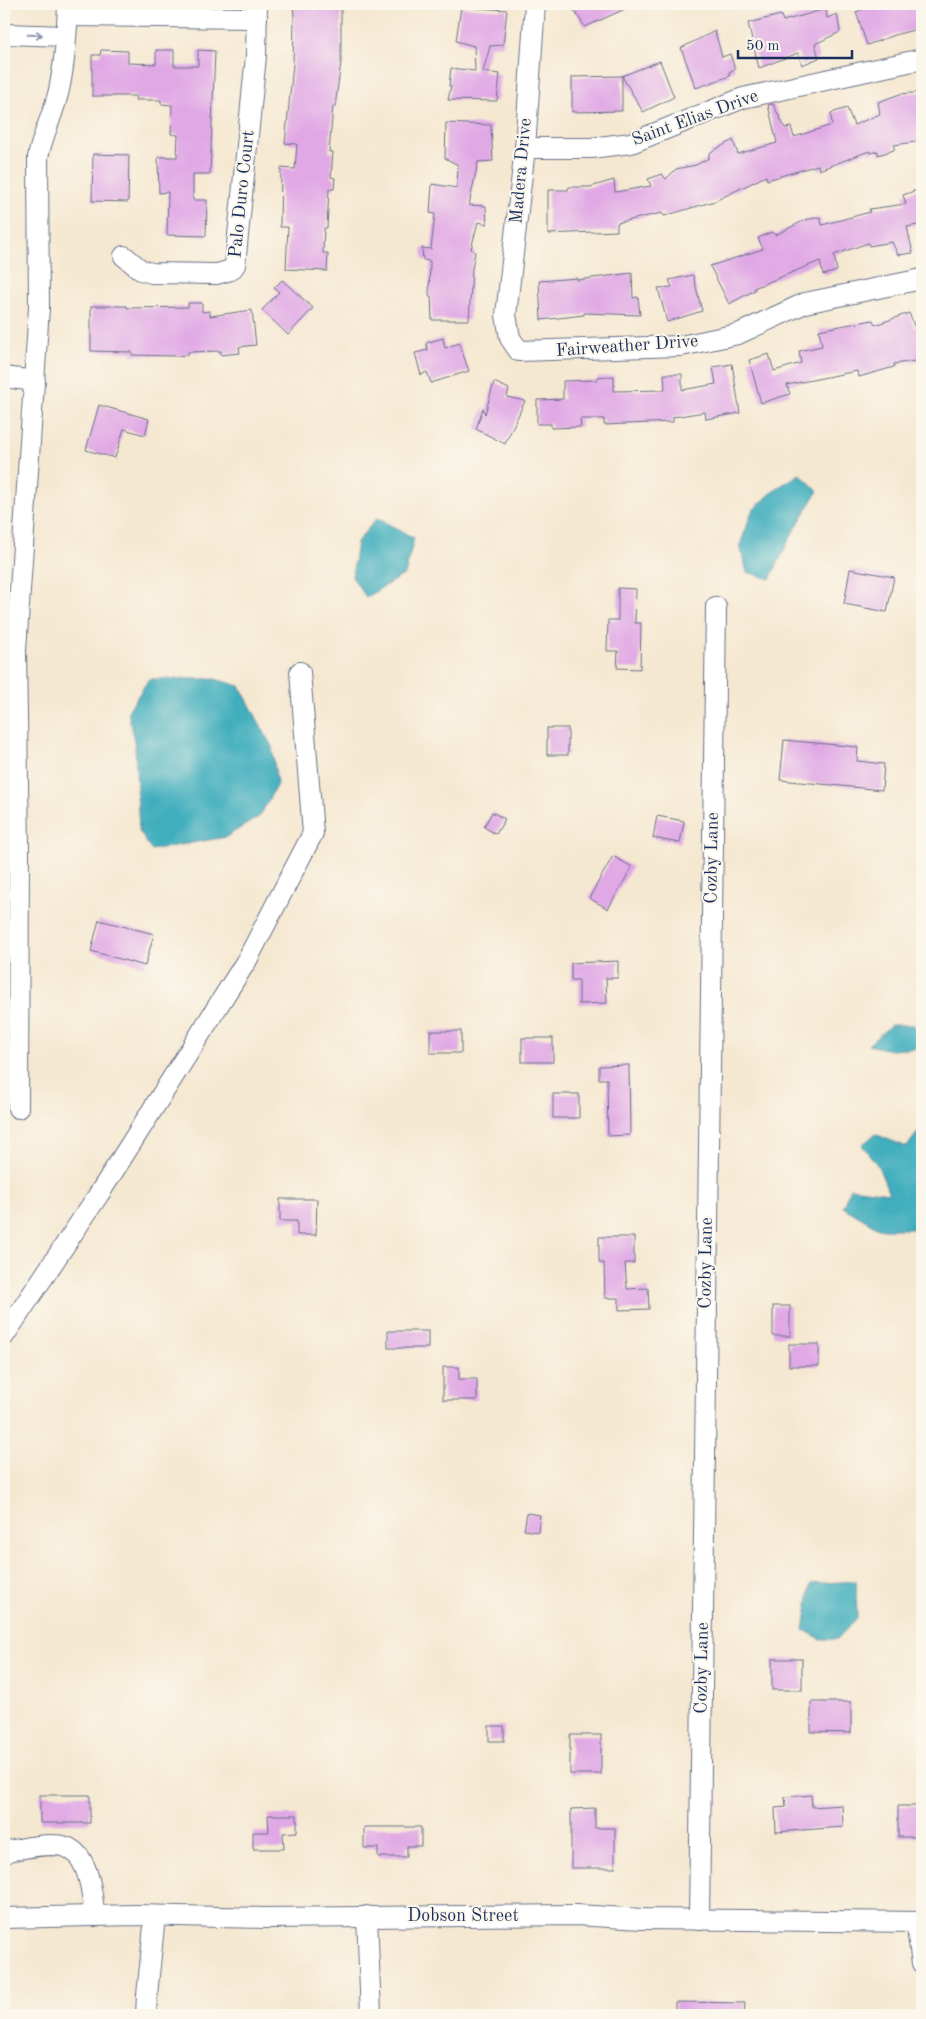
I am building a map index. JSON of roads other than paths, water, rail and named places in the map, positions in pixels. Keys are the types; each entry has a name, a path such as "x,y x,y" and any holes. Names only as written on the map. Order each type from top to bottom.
{"street":[{"name":"Madera Drive","path":"510,338 506,315 525,148 535,4"},
{"path":"4,34 67,19 257,11"},
{"name":"Palo Duro Court","path":"124,256 141,270 152,272 217,274 231,270 235,265 256,56 257,11"},
{"path":"18,1108 11,798 16,650 23,527 39,308 38,157 42,137 59,90 67,19"},
{"name":"Saint Elias Drive","path":"525,148 591,148 631,143 743,98 922,59"},
{"name":"Fairweather Drive","path":"510,338 519,351 681,346 738,334 805,304 922,279"},
{"path":"4,377 35,381"},
{"name":"Cozby Lane","path":"698,1920 716,607"},
{"path":"4,1336 99,1194 247,960 313,833 300,672"},
{"path":"4,1854 8,1851 40,1846 67,1848 81,1860 89,1877 94,1916"},
{"name":"Dobson Street","path":"4,1918 94,1916 265,1918 576,1915 642,1919 919,1922"},
{"path":"146,2015 146,1994 155,1916"},
{"path":"367,1916 371,2015"},
{"path":"919,1922 922,1963"}],"water":[{"path":"800,474 818,491 792,534 770,579 747,572 740,545 752,511 777,488"},
{"path":"377,518 414,538 405,574 366,597 352,577 357,542"},
{"path":"149,679 215,679 240,686 272,747 277,784 260,816 226,837 151,850 139,831 135,745 128,711"},
{"path":"891,1025 914,1025 922,1048 891,1050 868,1045"},
{"path":"922,1126 922,1229 880,1229 843,1207 850,1188 889,1193 878,1166 862,1145 875,1134 907,1147"},
{"path":"856,1581 857,1618 837,1639 821,1639 804,1630 811,1584"}]}
